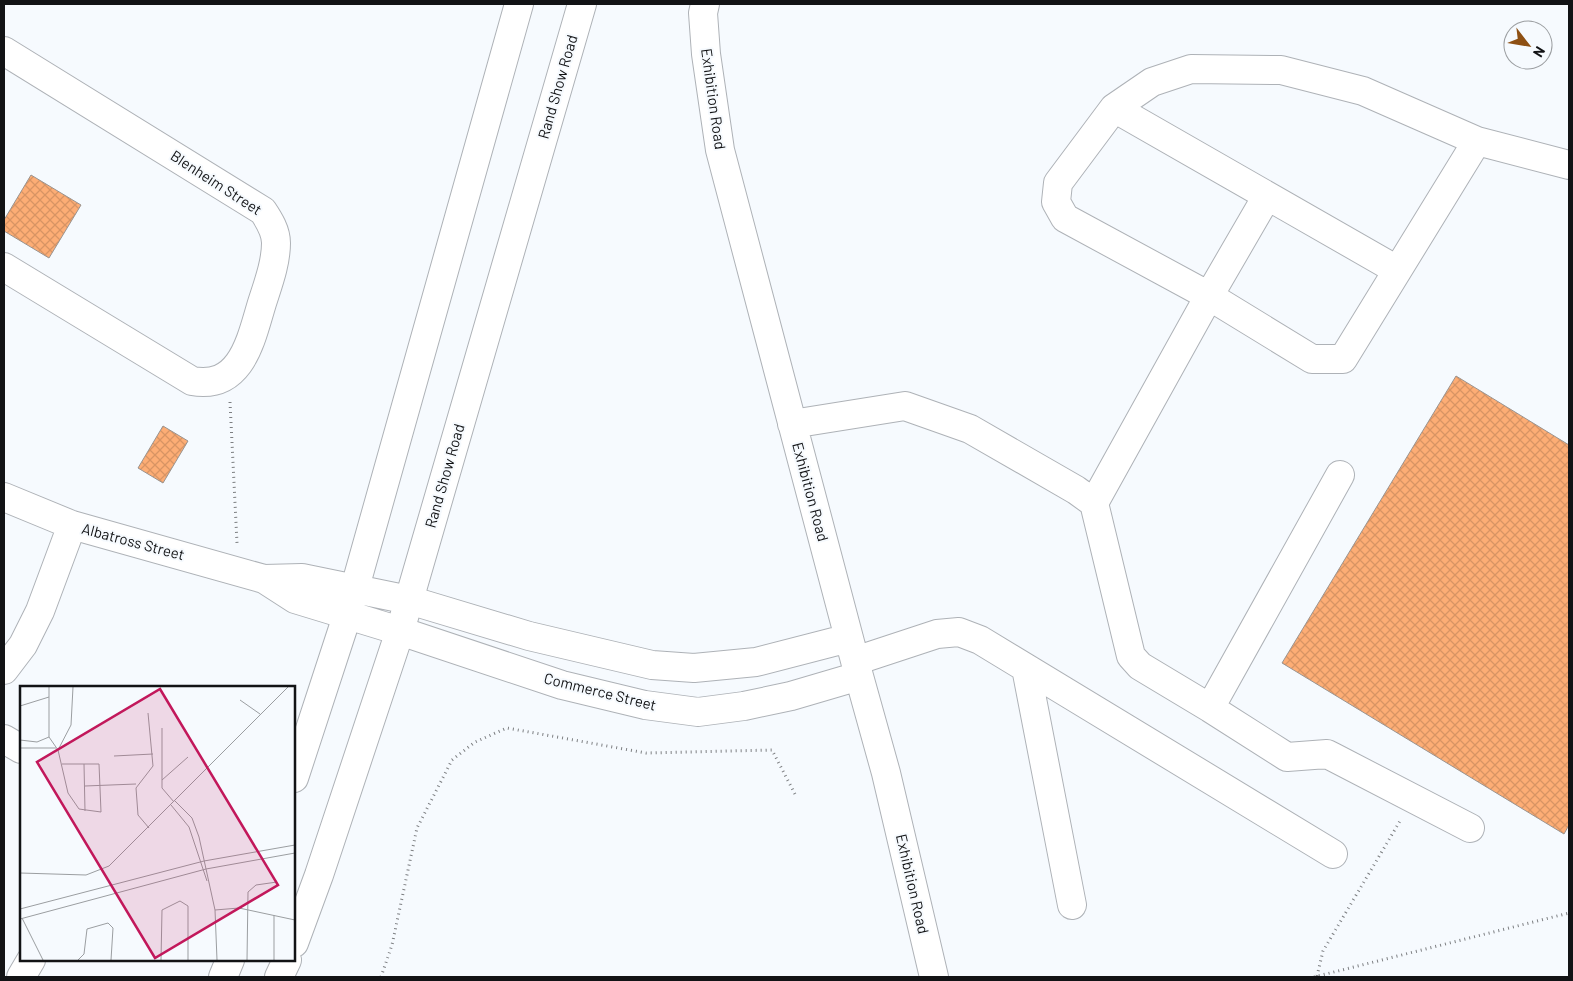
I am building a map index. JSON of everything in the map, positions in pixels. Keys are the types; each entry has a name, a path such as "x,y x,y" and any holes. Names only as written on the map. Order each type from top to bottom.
{"street":[{"path":"295,775 347,616 519,4"},
{"name":"Rand Show Road","path":"295,940 319,875 410,600 582,4"},
{"name":"Exhibition Road","path":"705,4 703,12 706,54 720,150 886,773 934,977"},
{"name":"Blenheim Street","path":"4,51 263,211 271,224 276,242 270,278 248,348 241,361 228,372 214,381 203,383 192,381 4,267"},
{"path":"1477,141 1343,359 1312,360 1209,296 1065,218 1056,202 1058,183 1114,108 1152,82 1191,69 1281,70 1362,91 1477,141 1569,165"},
{"path":"1114,108 1397,270"},
{"path":"1094,504 1209,296 1267,196"},
{"path":"792,424 905,406 970,429 1076,490 1094,504 1131,656 1140,666 1287,757 1327,754 1470,828"},
{"path":"1210,708 1340,475"},
{"name":"Albatross Street","path":"4,497 72,525 264,579 302,578 354,588"},
{"path":"4,670 23,645 40,611 72,525"},
{"name":"Albatross Street","path":"264,579 296,599 347,616"},
{"path":"354,588 410,600 530,636 652,665 694,668 756,662 854,658 937,634 959,632 980,640 1333,854"},
{"name":"Commerce Street","path":"347,616 400,631 562,685 645,705 698,712 744,706 791,696 854,658"},
{"path":"1026,668 1072,904"},
{"path":"4,738 20,748"},
{"path":"21,977 30,961"},
{"path":"223,977 230,961"},
{"path":"279,977 287,961"}],"path":[{"path":"228,372 238,572"},
{"path":"381,977 392,945 417,828 439,784 452,760 475,742 507,728 646,753 772,750 796,796"},
{"path":"1413,799 1323,951 1316,977 1569,913"}],"building":[{"path":"31,175 81,205 49,258 4,231 4,220"},
{"path":"1456,376 1569,445 1569,825 1564,834 1282,663"},
{"path":"163,426 188,441 163,483 138,468"}]}
